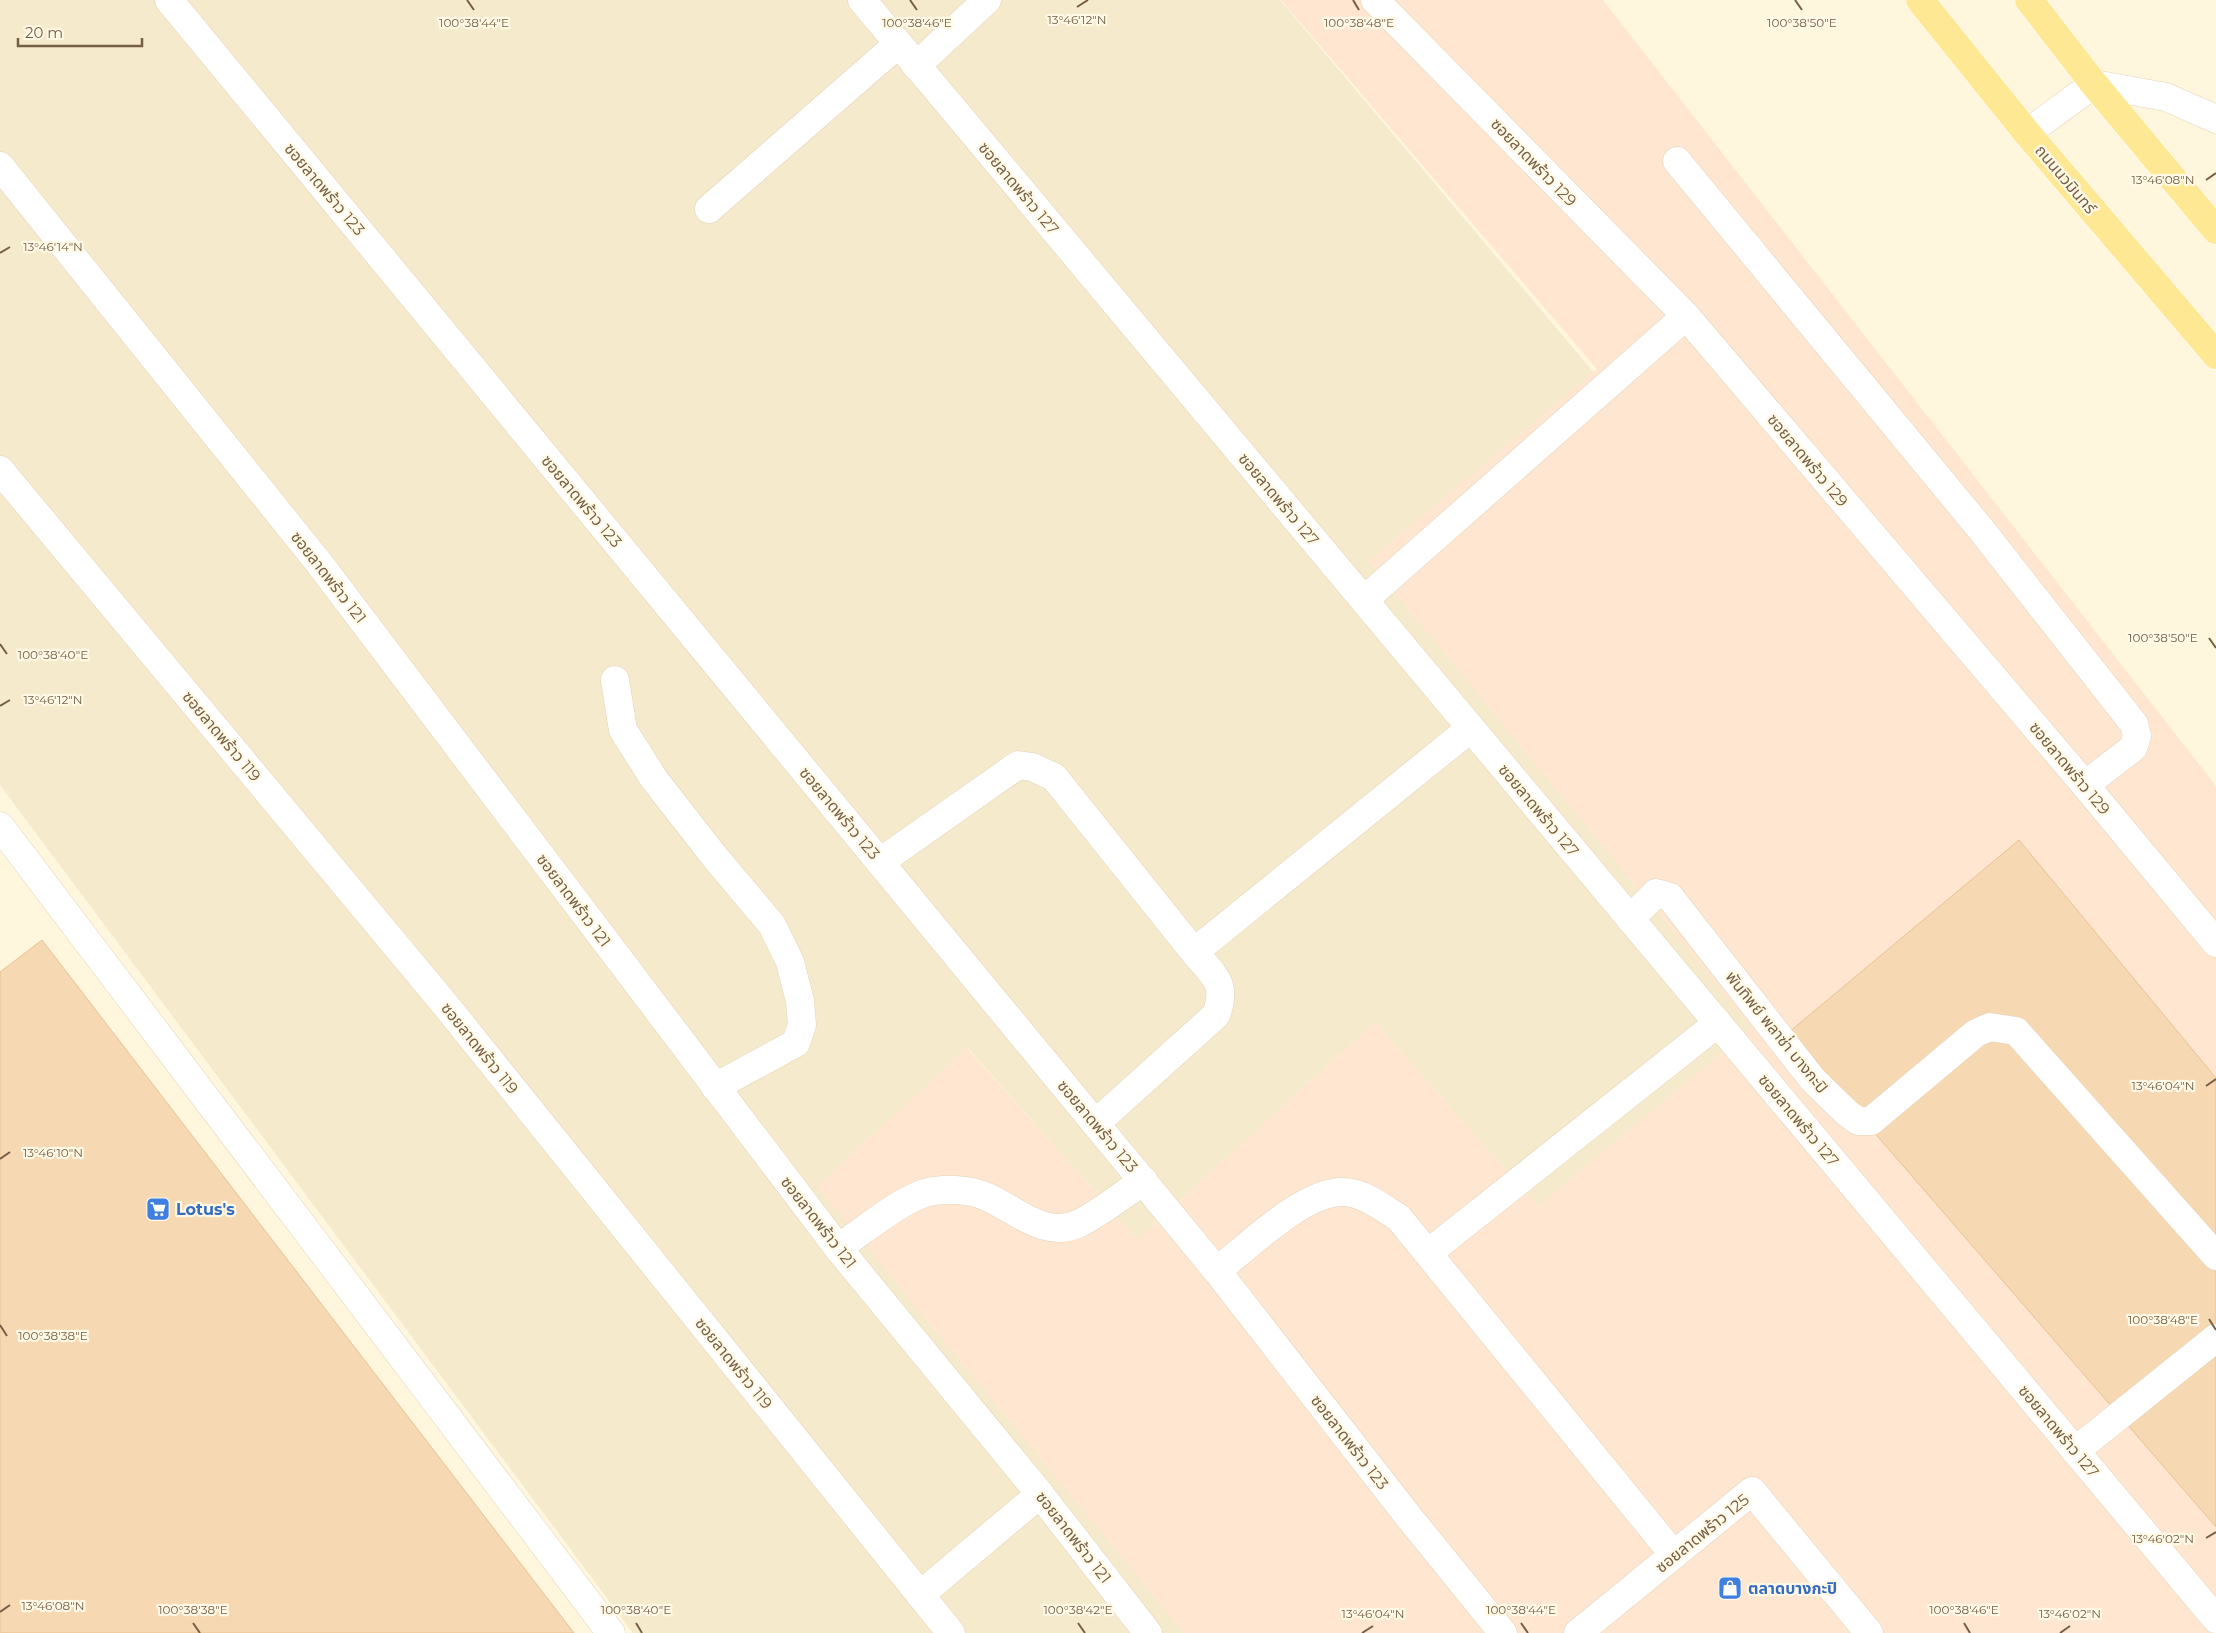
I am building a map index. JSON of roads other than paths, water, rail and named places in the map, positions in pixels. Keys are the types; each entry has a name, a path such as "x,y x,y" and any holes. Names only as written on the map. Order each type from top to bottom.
{"main road":[{"name":"ถนนนวมินทร์","path":"1920,0 2027,133 2216,355"},
{"path":"2029,0 2094,84 2216,230"}],"street":[{"name":"ซอยลาดพร้าว 123","path":"169,0 1218,1271 1412,1521 1503,1633"},
{"name":"ซอยลาดพร้าว 127","path":"862,0 2216,1619"},
{"path":"916,66 987,0"},
{"name":"ซอยลาดพร้าว 129","path":"1375,0 1686,316 2085,785 2216,943"},
{"path":"709,209 898,44"},
{"path":"2027,133 2094,84 2166,97 2216,119"},
{"path":"1677,161 1979,527 2134,724 2137,736 2132,748 2085,785"},
{"name":"ซอยลาดพร้าว 121","path":"0,166 319,563 838,1248 1040,1494 1148,1633"},
{"path":"1364,600 1686,316"},
{"name":"ซอยลาดพร้าว 119","path":"0,470 443,1002 951,1633"},
{"path":"615,680 623,730 654,779 714,856 772,924 790,962 800,1001 802,1025 796,1043 715,1087"},
{"path":"1194,952 1471,728"},
{"path":"880,862 1018,765 1032,767 1054,777 1221,985 1222,1001 1216,1015 1096,1123"},
{"path":"0,826 611,1633"},
{"name":"พันทิพย์ พลาซ่่า บางกะปิ","path":"1630,919 1656,893 1670,897 1812,1080 1858,1121 1871,1121 1976,1032 1990,1027 2016,1031 2216,1256"},
{"path":"1428,1253 1718,1023"},
{"path":"838,1248 911,1199 926,1193 951,1189 984,1195 1044,1227 1056,1228 1079,1224 1144,1181"},
{"path":"1218,1271 1291,1212 1319,1197 1344,1192 1367,1199 1399,1218 1674,1555"},
{"path":"2075,1451 2216,1338"},
{"name":"ซอยลาดพร้าว 125","path":"1578,1633 1752,1491 1869,1633"},
{"path":"920,1595 1040,1494"}],"place":[{"name":"Lotus's","path":"158,1209"},
{"name":"ตลาดบางกะปิ","path":"1730,1588"}]}
